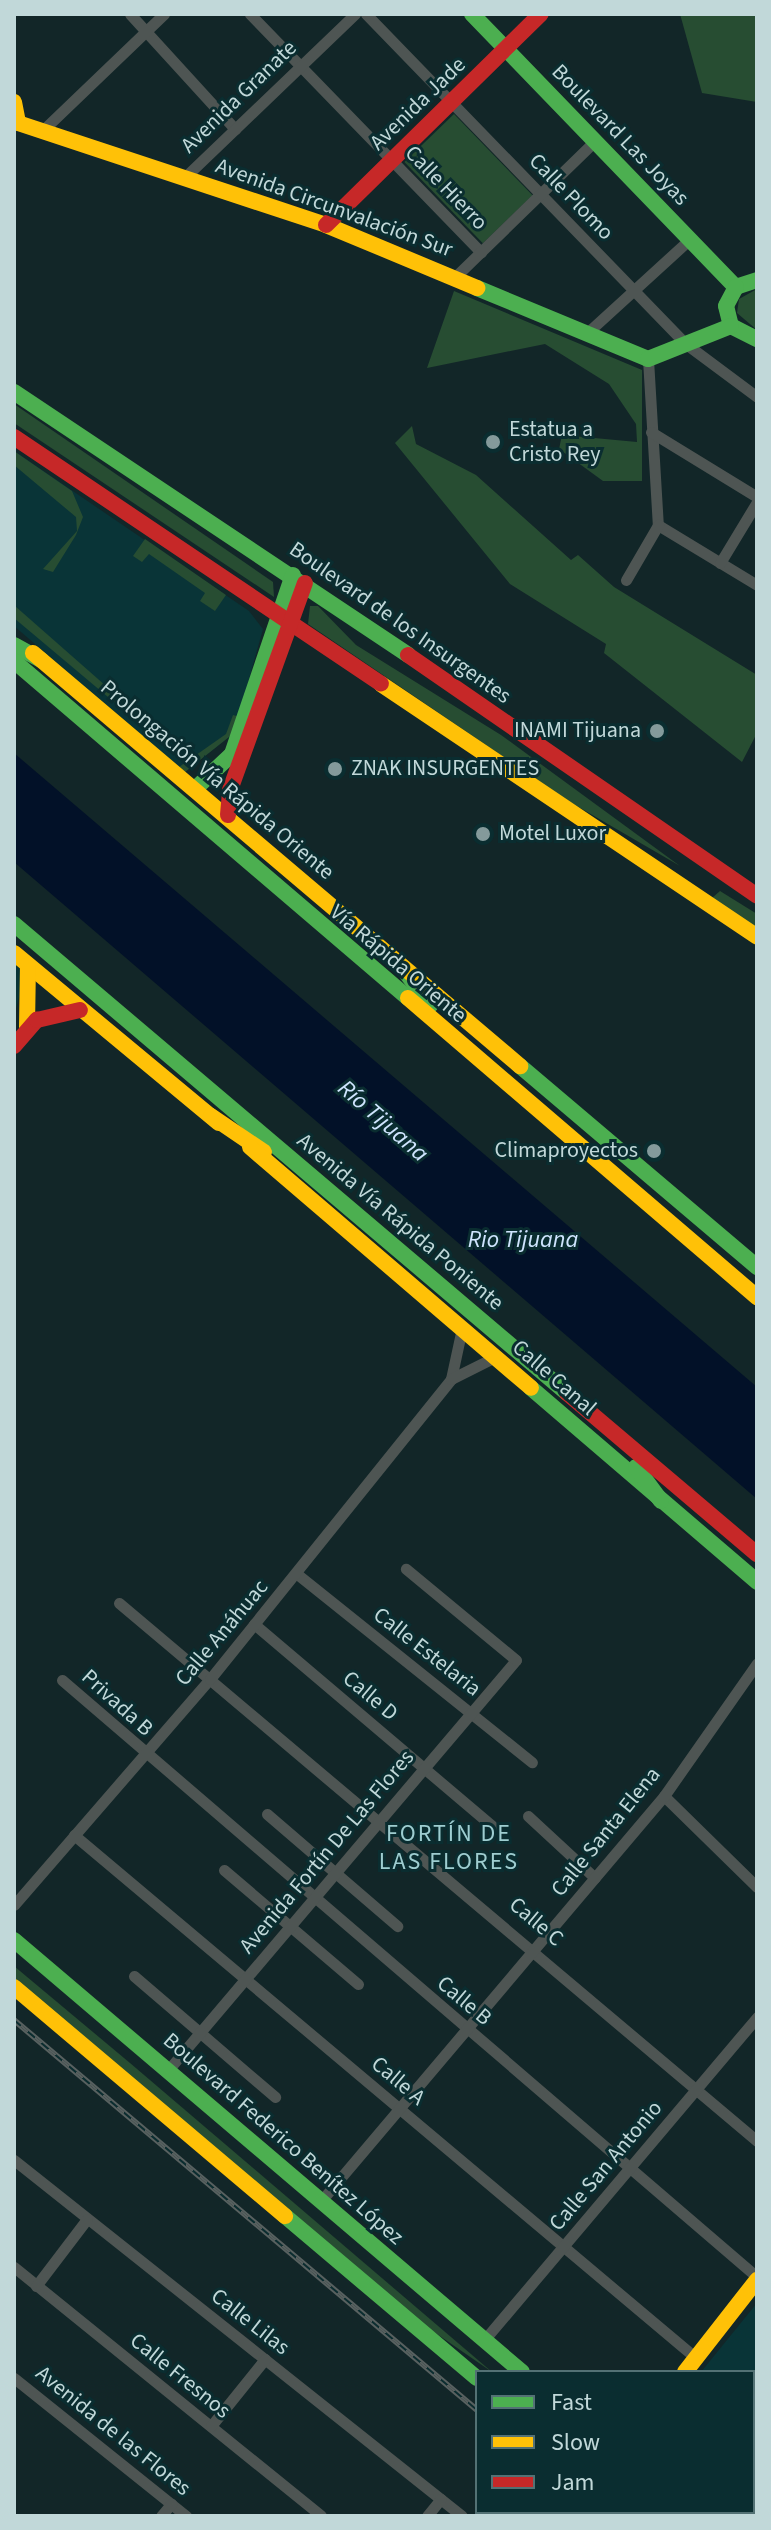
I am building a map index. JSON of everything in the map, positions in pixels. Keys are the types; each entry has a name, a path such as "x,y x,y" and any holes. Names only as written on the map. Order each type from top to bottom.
{"main road":[{"name":"Boulevard Las Joyas","path":"472,14 736,287"},
{"name":"Avenida Jade","path":"326,225 541,14"},
{"name":"Avenida Circunvalación Sur","path":"14,102 16,122 326,225 648,359"},
{"path":"731,326 726,306 736,287 757,280"},
{"path":"648,359 731,326 757,339"},
{"name":"Boulevard de los Insurgentes","path":"14,392 299,579 757,896"},
{"path":"14,437 757,937"},
{"path":"195,789 232,754 299,579"},
{"path":"228,815 230,790 284,621"},
{"name":"Prolongación Vía Rápida Oriente","path":"14,636 228,815 407,974 757,1267"},
{"path":"14,645 41,660"},
{"name":"Vía Rápida Oriente","path":"14,661 757,1297"},
{"name":"Avenida Vía Rápida Poniente","path":"14,924 757,1554"},
{"path":"14,953 211,1116 349,1210"},
{"path":"14,1046 27,1027 28,965"},
{"path":"407,974 415,991 539,1110"},
{"path":"27,1027 80,1010"},
{"name":"Calle Canal","path":"211,1116 757,1582"},
{"path":"679,1230 706,1239 757,1281"},
{"path":"732,1248 757,1249"},
{"path":"493,1329 651,1481 661,1501"},
{"name":"Boulevard Federico Benítez López","path":"14,1940 520,2370"},
{"path":"14,1987 475,2376"},
{"path":"687,2370 757,2279"},
{"path":"598,2516 641,2514"}],"street":[{"path":"130,14 235,129"},
{"path":"42,131 164,14"},
{"name":"Calle Hierro","path":"250,14 481,252"},
{"name":"Avenida Granate","path":"185,177 355,14"},
{"name":"Calle Plomo","path":"366,14 686,344 757,397"},
{"path":"455,277 595,141"},
{"path":"587,333 690,239"},
{"path":"626,580 658,525 648,359"},
{"path":"651,432 757,499 720,563"},
{"path":"658,525 757,585"},
{"name":"Calle Anáhuac","path":"451,1379 462,1328"},
{"name":"Calle Anáhuac","path":"14,1905 210,1679 451,1379 495,1357"},
{"name":"Avenida Fortín De Las Flores","path":"169,2069 516,1660 406,1569"},
{"name":"Calle Estelaria","path":"297,1574 532,1762"},
{"name":"Calle C","path":"119,1603 536,1948 757,2141"},
{"name":"Calle D","path":"254,1624 496,1829"},
{"name":"Calle Santa Elena","path":"321,2201 664,1796 757,1663"},
{"name":"Privada B","path":"62,1680 144,1755"},
{"name":"Calle B","path":"144,1755 632,2167 757,2279"},
{"path":"664,1796 757,1887"},
{"path":"267,1814 397,1926"},
{"path":"528,1816 595,1878"},
{"name":"Calle A","path":"74,1835 696,2358"},
{"path":"224,1870 358,1984"},
{"path":"134,1976 275,2097"},
{"name":"Calle San Antonio","path":"485,2339 757,2017"},
{"name":"Calle Lilas","path":"14,2160 462,2516"},
{"path":"36,2286 87,2219"},
{"name":"Calle Fresnos","path":"14,2267 321,2516"},
{"path":"211,2426 265,2359"},
{"name":"Avenida de las Flores","path":"14,2378 186,2516"},
{"path":"427,2516 441,2499"},
{"path":"161,2516 171,2504"}],"shaded area":[{"path":"14,451 249,611 263,629 234,733 185,772 14,626"},
{"path":"14,961 25,975 14,1016"},
{"path":"757,2303 757,2516 712,2514 755,2514 755,2370 703,2370"}],"green space":[{"path":"680,14 757,14 757,102 702,93"},
{"path":"454,114 532,195 483,243 404,162"},
{"path":"757,289 757,330 737,313 739,299"},
{"path":"454,291 642,370 642,481 603,481 559,449 562,435 637,442 636,424 609,384 545,344 427,368"},
{"path":"14,404 273,582 274,597 14,423"},
{"path":"412,426 416,444 476,475 571,560 578,555 614,587 757,675 757,733 742,762 604,653 606,644 510,584 395,443"},
{"path":"14,451 72,491 83,517 76,535 53,572 43,569 77,531 76,517 14,465"},
{"path":"145,539 226,595 215,611 200,601 205,593 149,554 142,562 133,556"},
{"path":"15,606 156,730 152,734 14,618"},
{"path":"310,606 318,606 356,645 501,735 680,866 570,802 308,624"},
{"path":"233,715 240,717 234,733 185,772 179,767 226,734"},
{"path":"720,891 757,914 757,928 712,898"},
{"path":"14,1966 490,2370 421,2323 14,1979"}],"water":[{"name":"Rio Tijuana","path":"14,753 757,1387 757,1499 14,862"}],"railway":[{"path":"14,2020 475,2408"}],"traffic: fast":[{"path":"472,14 736,287"},
{"path":"757,280 736,287 726,306 731,326 757,339"},
{"path":"477,288 648,359 731,326"},
{"path":"14,392 408,655"},
{"path":"195,789 232,754 293,575"},
{"path":"14,645 41,660"},
{"path":"14,661 408,998"},
{"path":"14,924 567,1393"},
{"path":"407,974 430,1005"},
{"path":"520,1066 757,1267"},
{"path":"531,1388 757,1582"},
{"path":"636,1467 661,1501"},
{"path":"14,1940 520,2370"},
{"path":"285,2216 475,2376"}],"traffic: slow":[{"path":"14,102 18,123 326,225 477,288"},
{"path":"33,653 520,1066"},
{"path":"381,684 757,937"},
{"path":"14,953 219,1123"},
{"path":"27,1027 28,965"},
{"path":"408,998 757,1297"},
{"path":"211,1116 264,1152"},
{"path":"250,1147 531,1388"},
{"path":"14,1987 285,2216"},
{"path":"687,2370 757,2280"}],"traffic: jam":[{"path":"326,225 541,14"},
{"path":"14,437 381,684"},
{"path":"228,815 230,790 305,583"},
{"path":"408,655 757,896"},
{"path":"14,1046 37,1020 80,1010"},
{"path":"567,1393 757,1554"},
{"path":"598,2516 641,2515"}],"place":[{"name":"Estatua a Cristo Rey","path":"493,442"},
{"name":"INAMI Tijuana","path":"657,731"},
{"name":"ZNAK INSURGENTES","path":"335,769"},
{"name":"Motel Luxor","path":"483,834"},
{"name":"Climaproyectos","path":"654,1151"}],"district":[{"name":"FORTÍN DE LAS FLORES","path":"449,1848"}],"water label":[{"name":"Río Tijuana","path":"383,1121"}]}
